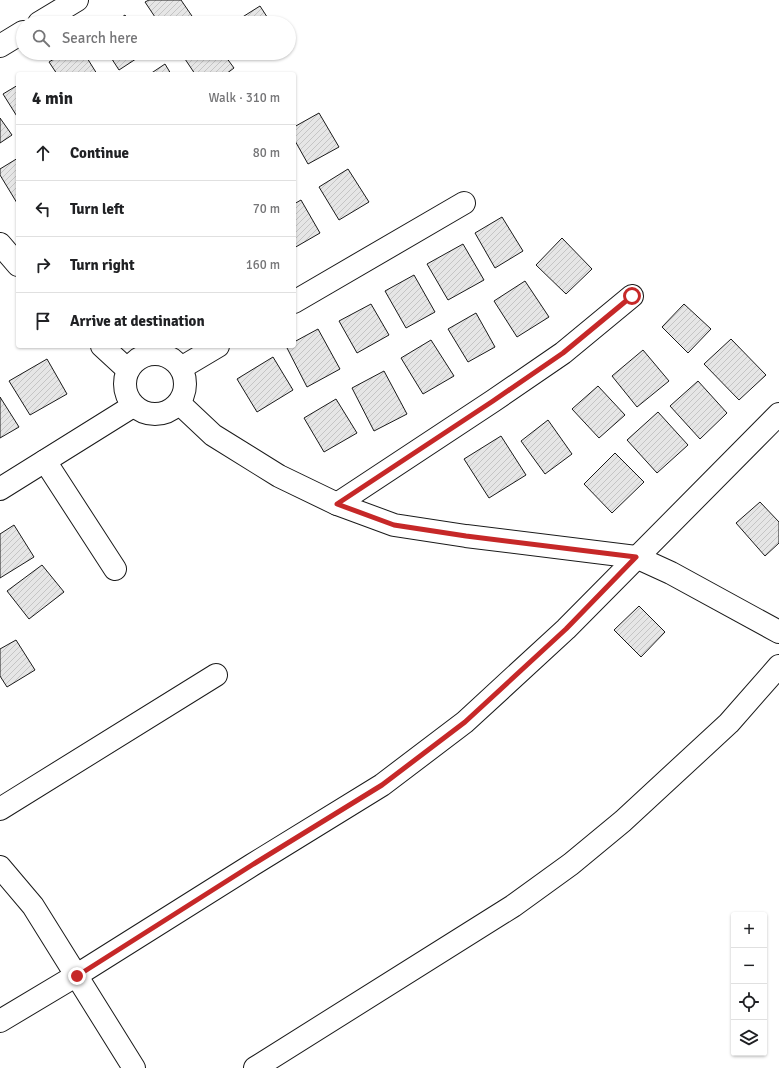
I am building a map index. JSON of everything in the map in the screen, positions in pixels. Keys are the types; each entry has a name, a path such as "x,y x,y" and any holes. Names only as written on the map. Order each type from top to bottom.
{"street":[{"path":"51,16 77,0"},
{"path":"0,46 16,36"},
{"path":"296,301 464,202"},
{"path":"337,504 563,353 632,296"},
{"path":"104,348 128,370"},
{"path":"181,368 215,348"},
{"path":"160,354 172,358 181,368 186,379 185,392 179,403 169,412 157,415 144,413 133,406 126,395 124,382 128,370 136,361 147,355 160,354"},
{"path":"179,403 213,435 279,476 337,504 394,525 466,536 636,557 671,573 779,632"},
{"path":"0,489 133,406"},
{"path":"0,1021 77,976 382,785 465,722 566,629 779,414"},
{"path":"45,461 115,569"},
{"path":"779,637 777,643 777,654 779,659"},
{"path":"255,1068 514,906 571,864 623,821 730,723 779,666"},
{"path":"0,809 216,675"},
{"path":"0,867 33,906 134,1068"}],"building":[{"path":"149,0 181,0 192,16 154,16 145,2"},
{"path":"260,6 266,16 244,16"},
{"path":"52,60 88,60 96,72 56,72 49,62"},
{"path":"113,60 134,60 119,70"},
{"path":"186,60 228,60 234,68 229,72 194,72"},
{"path":"165,64 170,72 153,72"},
{"path":"16,86 16,115 3,94"},
{"path":"319,113 339,147 308,164 296,143 296,126"},
{"path":"0,118 12,135 0,143"},
{"path":"16,159 16,201 0,175 0,169"},
{"path":"348,169 369,202 339,220 319,187"},
{"path":"301,200 320,233 296,247 296,203"},
{"path":"502,217 523,251 495,268 475,233"},
{"path":"562,238 592,269 566,294 536,265"},
{"path":"463,244 484,280 448,300 427,264"},
{"path":"414,275 435,312 406,328 385,291"},
{"path":"525,281 549,317 517,337 494,301"},
{"path":"371,304 389,335 357,353 339,321"},
{"path":"684,304 711,329 688,353 662,327"},
{"path":"476,313 495,347 468,362 448,329"},
{"path":"318,329 340,369 307,387 287,348 296,348 296,341"},
{"path":"731,339 766,375 739,400 704,364"},
{"path":"431,340 454,376 423,394 401,358"},
{"path":"643,350 669,381 637,407 612,376"},
{"path":"273,357 293,390 257,412 237,379"},
{"path":"47,359 67,394 30,415 9,381"},
{"path":"384,371 407,414 374,431 352,388"},
{"path":"698,381 727,413 700,439 670,406"},
{"path":"598,386 625,415 599,438 572,409"},
{"path":"0,397 19,427 0,438"},
{"path":"336,399 357,433 324,452 304,418"},
{"path":"658,412 688,445 657,473 627,440"},
{"path":"548,420 572,454 545,474 521,441"},
{"path":"501,436 526,475 489,498 464,459"},
{"path":"615,453 644,482 612,513 584,484"},
{"path":"760,502 779,522 779,543 765,556 736,523"},
{"path":"14,525 34,557 0,578 0,534"},
{"path":"42,565 64,592 29,619 7,591"},
{"path":"639,606 665,632 641,657 614,630"},
{"path":"16,640 35,670 7,687 0,676 0,649"}],"route":[{"path":"77,976 382,785 465,722 566,629 636,557 466,536 394,525 337,504 563,353 632,296"}]}
